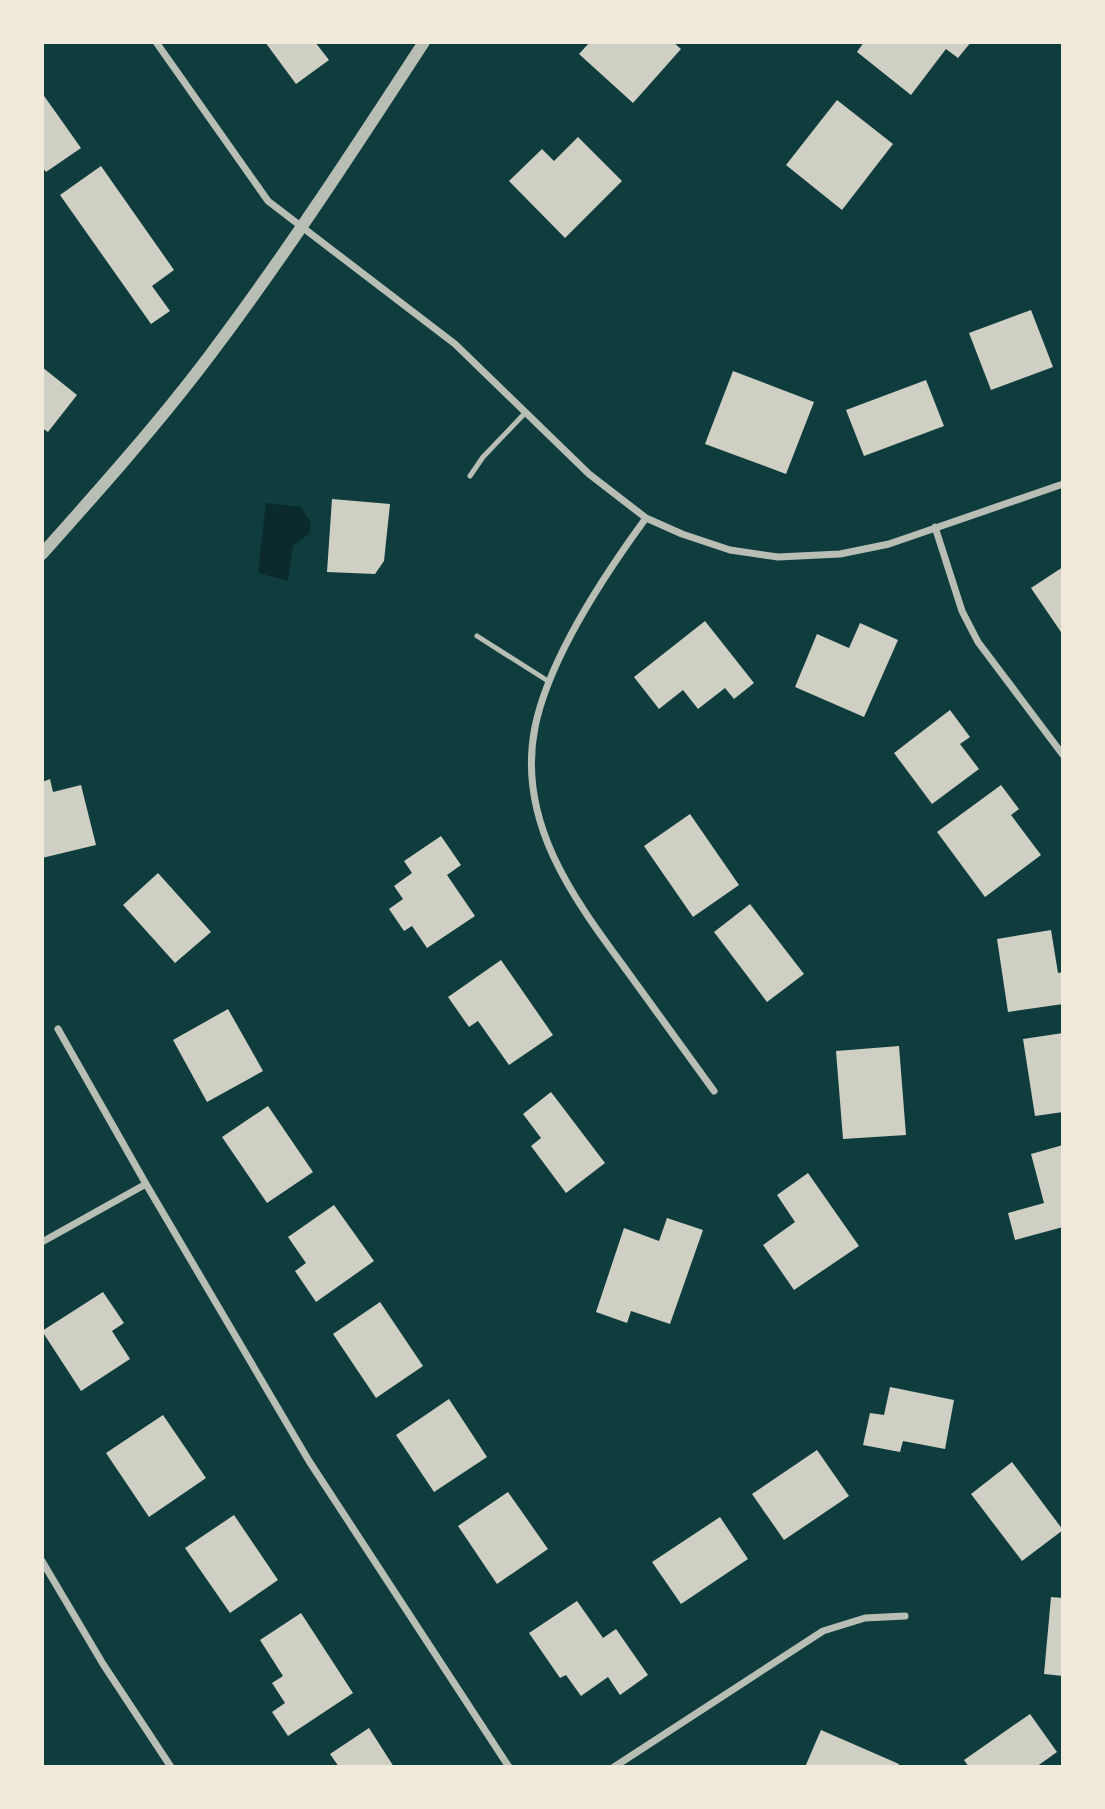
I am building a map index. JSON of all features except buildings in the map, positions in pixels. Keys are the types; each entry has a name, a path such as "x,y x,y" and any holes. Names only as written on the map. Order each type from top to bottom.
{"street":[{"path":"156,42 268,201 455,344 589,474 646,518 682,534 730,550 778,556 840,554 889,544 1063,484"},
{"path":"42,554 116,472 209,356 302,228 424,42"},
{"path":"646,518 621,552 548,681 535,728 532,769 537,816 553,859 579,905 713,1091"},
{"path":"935,527 962,611 978,642 1063,755"},
{"path":"58,1029 309,1461 509,1767"},
{"path":"42,1242 146,1184"},
{"path":"42,1561 103,1664 171,1767"},
{"path":"614,1767 823,1631 865,1619 905,1616"}],"lane":[{"path":"470,476 483,457 526,412"},
{"path":"477,636 548,681"}],"water":[{"path":"266,503 301,507 311,523 310,533 293,546 288,581 258,573"}]}
